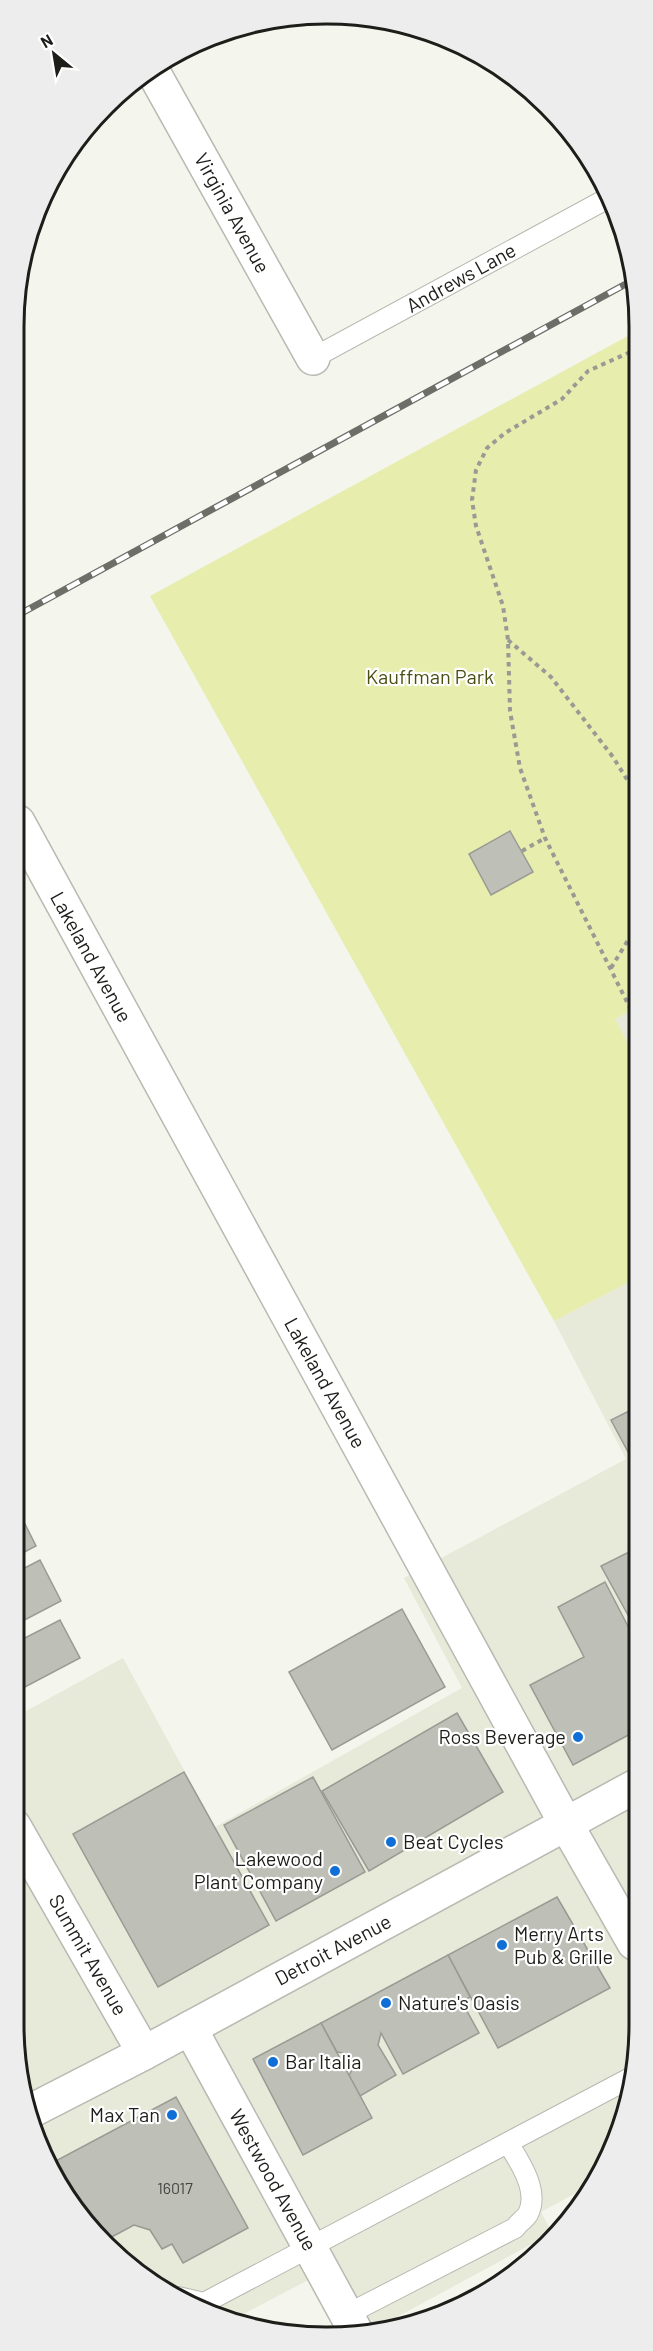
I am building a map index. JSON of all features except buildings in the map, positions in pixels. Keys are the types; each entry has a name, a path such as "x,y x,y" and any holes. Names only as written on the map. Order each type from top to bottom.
{"street":[{"name":"Virginia Avenue","path":"156,77 313,358"},
{"name":"Lakeland Avenue","path":"24,833 629,1935"},
{"name":"Detroit Avenue","path":"36,2109 144,2053 629,1790"},
{"name":"Summit Avenue","path":"24,1843 144,2053"},
{"name":"Westwood Avenue","path":"190,2028 351,2323"}],"lane":[{"name":"Andrews Lane","path":"313,358 602,201"},
{"path":"206,2302 623,2082"},
{"path":"351,2323 514,2228 528,2213 531,2197 523,2169 508,2143"}],"path":[{"path":"629,353 588,371 562,399 505,433 488,448 476,470 472,500 476,526 503,606 508,640 510,711 520,768 545,838 629,1006"},
{"path":"508,640 551,677 613,757 629,783"},
{"path":"522,851 545,838"},
{"path":"611,968 629,938"}],"shaded area":[{"path":"629,1012 629,1046 615,1019"},
{"path":"629,1282 629,2024 623,2084 613,2122 598,2158 579,2191 541,2212 550,2228 537,2241 392,2320 338,2326 312,2278 242,2315 229,2311 193,2296 158,2276 127,2252 99,2224 65,2176 40,2122 30,2084 24,2024 24,1712 123,1658 215,1827 462,1688 404,1578 626,1459 554,1321"}],"green space":[{"name":"Kauffman Park","path":"629,335 629,1012 615,1019 629,1046 629,1282 554,1321 150,596"}],"railway":[{"path":"24,612 626,284"}],"place":[{"name":"Ross Beverage","path":"578,1737"},
{"name":"Beat Cycles","path":"391,1842"},
{"name":"Lakewood Plant Company","path":"335,1871"},
{"name":"Merry Arts Pub & Grille","path":"502,1945"},
{"name":"Nature's Oasis","path":"386,2003"},
{"name":"Bar Italia","path":"273,2062"},
{"name":"Max Tan","path":"172,2115"}]}
